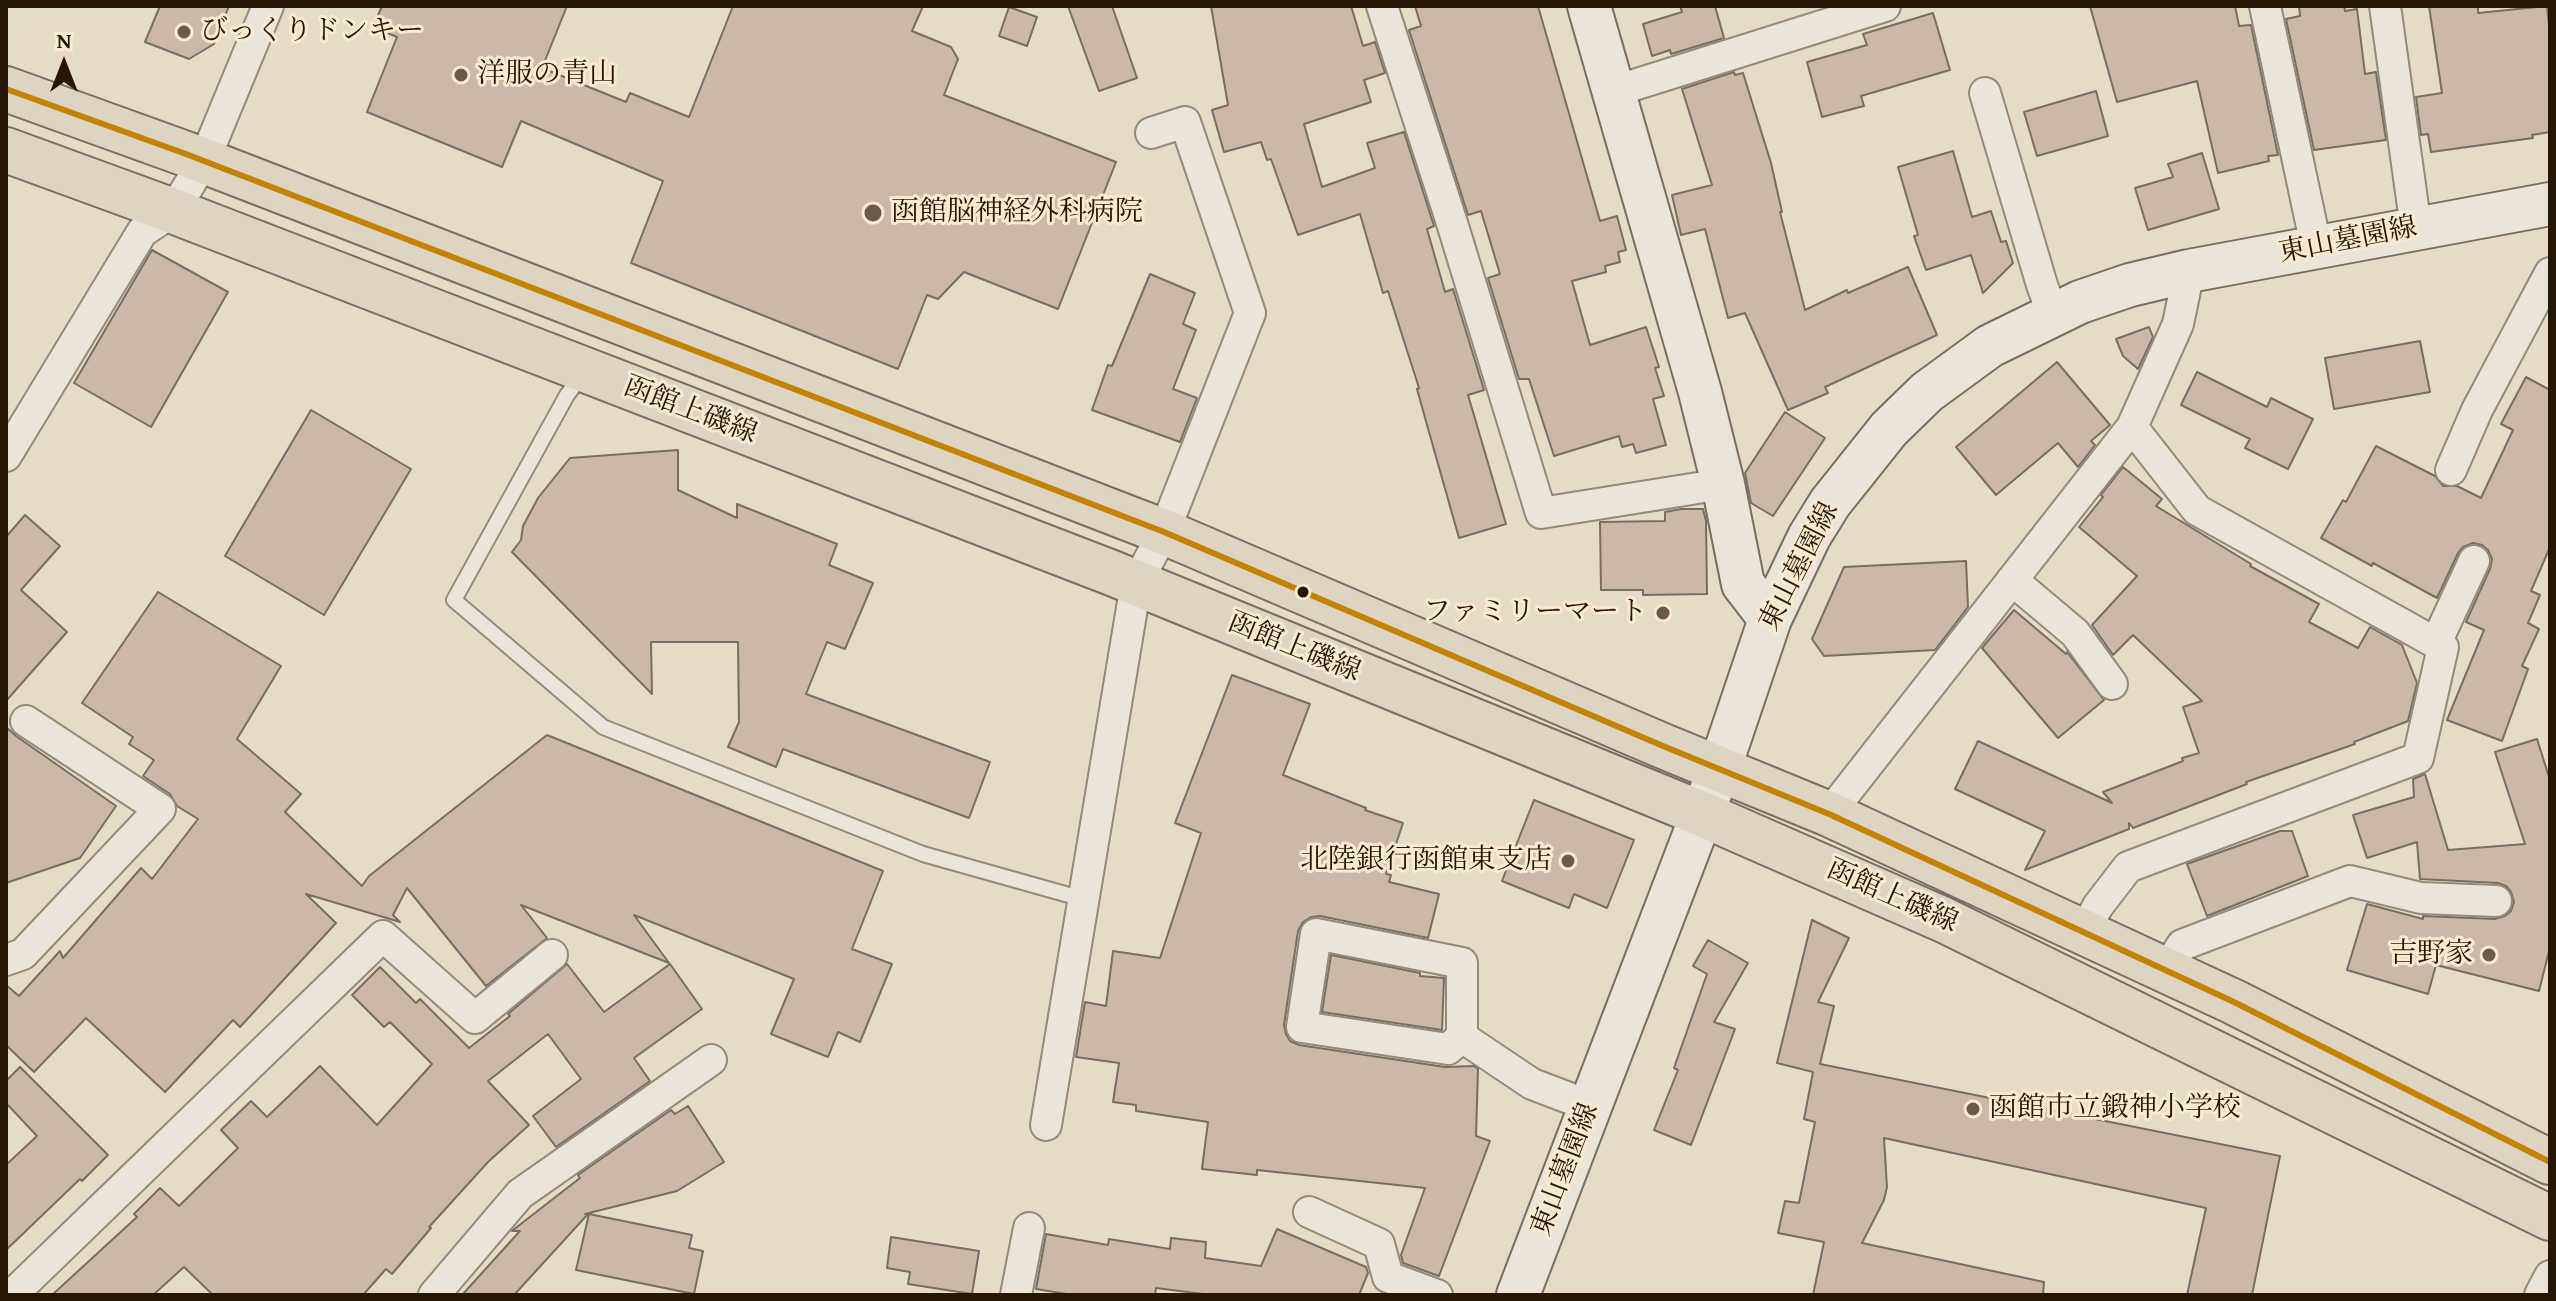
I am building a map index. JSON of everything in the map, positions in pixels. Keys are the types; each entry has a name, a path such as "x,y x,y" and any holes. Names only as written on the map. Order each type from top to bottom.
{"main road":[{"name":"函館上磯線","path":"6,89 204,161 1164,532 1719,770 1829,814 2166,970 2550,1162"},
{"name":"函館上磯線","path":"6,150 173,211 1136,584 1702,814 1944,920 2550,1218"}],"street":[{"path":"6,456 142,232 173,211 204,161 268,6"},
{"path":"1382,6 1541,513 1723,484"},
{"path":"1589,6 1723,484 1743,584 1770,619"},
{"path":"1615,91 1885,6"},
{"path":"2265,6 2316,246"},
{"path":"2385,6 2416,228"},
{"path":"1985,93 2053,315"},
{"path":"1046,1125 1136,584 1164,532 1250,313 1185,122 1151,133"},
{"name":"東山墓園線","path":"1518,1295 1719,770 1770,619 1809,537 1830,503 1889,429 1927,392 1990,346 2080,302 2130,285 2189,271 2550,204"},
{"path":"1829,814 2132,427 2178,324 2189,271"},
{"path":"2451,470 2477,410 2550,273"},
{"path":"2084,931 2098,906 2128,867 2418,758 2443,647 2197,510 2132,427"},
{"path":"2436,643 2474,561"},
{"path":"2012,580 2075,633 2112,684"},
{"path":"6,960 23,954 160,809 26,721"},
{"path":"2166,970 2182,945 2350,881 2421,898 2496,901"},
{"path":"1316,934 1462,963 1462,1037 1448,1049 1302,1027 1316,934"},
{"path":"12,1295 383,936 475,1018 552,955"},
{"path":"1462,1037 1532,1084 1590,1106"},
{"path":"434,1295 520,1194 711,1060"},
{"path":"1309,1212 1379,1244 1388,1277 1437,1295"},
{"path":"1016,1295 1029,1228"},
{"path":"2540,1295 2550,1276"}],"lane":[{"path":"586,370 567,395 454,600 603,727 923,854 1083,899"}],"building":[{"name":"びっくりドンキー","path":"160,6 229,6 214,44 189,59 145,42"},
{"name":"函館脳神経外科病院","path":"382,6 567,6 542,68 626,102 630,93 689,117 733,6 923,6 912,31 951,47 958,59 944,95 1116,162 1058,309 964,272 938,299 927,295 898,369 631,263 663,181 521,121 502,167 367,112 397,37 373,27"},
{"path":"1068,6 1112,6 1137,78 1099,91"},
{"path":"1211,6 1351,6 1363,46 1375,42 1385,73 1364,80 1371,102 1304,124 1322,187 1375,168 1367,143 1404,132 1434,226 1427,229 1445,292 1453,289 1484,390 1468,395 1506,524 1459,538 1419,388 1388,291 1383,293 1360,214 1298,235 1271,159 1267,160 1261,142 1224,152 1212,110 1228,105"},
{"path":"1415,6 1538,6 1600,221 1617,216 1626,250 1618,252 1620,262 1605,266 1606,272 1572,281 1590,345 1646,327 1659,367 1655,368 1664,396 1653,399 1666,445 1636,453 1633,444 1622,447 1619,436 1554,456 1529,379 1519,379 1488,278 1500,274 1481,211 1468,215 1409,30 1421,26"},
{"path":"1680,6 1715,6 1724,38 1671,54 1670,50 1652,56 1643,24 1682,12"},
{"path":"2090,6 2235,6 2239,26 2251,25 2278,155 2268,156 2269,161 2218,173 2197,81 2117,102"},
{"path":"2299,6 2344,6 2345,11 2357,9 2365,74 2376,72 2386,140 2314,150 2286,19 2300,16"},
{"path":"2429,6 2478,6 2478,13 2547,6 2550,132 2532,135 2533,138 2431,152 2428,134 2421,135 2416,97 2442,93"},
{"path":"1009,7 1037,17 1027,46 999,36"},
{"path":"1933,13 1950,70 1861,96 1864,106 1822,117 1807,62 1867,45 1863,34"},
{"path":"1734,72 1735,75 1743,73 1771,163 1805,310 1908,267 1937,335 1825,387 1828,393 1788,410 1745,313 1728,318 1705,229 1681,235 1672,195 1712,185 1682,89"},
{"path":"2096,91 2108,136 2037,156 2024,112"},
{"path":"1953,151 1972,217 1991,211 2001,242 2006,241 2013,263 1983,293 1971,255 1926,270 1914,236 1918,235 1898,167"},
{"path":"2202,153 2219,209 2148,230 2135,188 2173,177 2168,164"},
{"path":"152,250 228,292 151,427 74,383"},
{"path":"1150,274 1195,293 1183,324 1196,330 1173,389 1197,398 1180,442 1092,410 1108,365 1112,366"},
{"path":"2149,327 2153,337 2138,369 2123,356 2116,339"},
{"path":"2420,341 2430,392 2334,409 2325,358"},
{"path":"2057,362 2110,425 2091,441 2095,445 2078,467 2058,443 1996,495 1956,447"},
{"path":"2197,372 2267,407 2271,398 2313,419 2288,469 2245,448 2250,439 2181,405"},
{"path":"2526,377 2550,390 2550,547 2531,591 2540,595 2528,623 2539,629 2522,666 2528,669 2502,741 2447,720 2484,630 2466,622 2490,569 2492,559 2488,550 2473,543 2463,547 2437,598 2321,538 2343,500 2346,502 2376,446 2435,476 2443,486 2457,486 2481,498 2513,430 2501,424"},
{"path":"311,410 411,469 324,615 225,556"},
{"path":"1785,412 1825,438 1773,516 1751,503 1745,473"},
{"path":"678,450 678,490 737,518 737,504 837,544 829,565 873,583 845,649 827,642 806,694 990,762 969,818 783,749 776,767 728,747 739,722 738,642 651,642 652,694 512,552 521,540 523,526 538,498 570,458"},
{"path":"2123,467 2162,499 2156,506 2250,566 2319,604 2309,622 2358,648 2370,627 2402,645 2417,683 2408,721 2133,828 2129,823 2129,829 2025,870 2045,831 1955,789 1978,741 2112,803 2103,792 2199,753 2183,707 2202,701 2133,635 2113,655 2092,625 2137,576 2079,527"},
{"path":"1703,509 1706,521 1707,594 1643,595 1643,590 1601,590 1600,522 1665,521 1665,512"},
{"path":"25,515 60,546 21,590 67,632 6,701 6,537"},
{"path":"1966,561 1968,607 1935,650 1824,656 1812,639 1844,567"},
{"path":"158,592 281,666 237,739 301,794 285,812 362,886 369,876 547,735 883,871 852,949 892,964 860,1042 838,1032 828,1057 771,1034 794,979 634,915 669,963 521,905 547,938 486,986 407,888 393,915 400,922 306,894 336,923 240,1027 233,1020 165,1092 86,1018 34,1072 6,1045 6,985 19,996 60,951 63,958 141,868 152,879 198,819 177,806 170,794 143,776 154,760 129,744 133,737 82,703"},
{"path":"2014,610 2067,652 2104,700 2058,738 1982,648"},
{"path":"1232,675 1310,704 1283,775 1403,823 1386,874 1391,875 1389,882 1439,894 1428,938 1320,916 1303,922 1298,931 1284,1025 1290,1041 1299,1045 1445,1067 1474,1066 1478,1069 1476,1136 1490,1141 1439,1276 1403,1263 1401,1255 1425,1188 1257,1170 1257,1175 1202,1169 1208,1122 1136,1111 1136,1105 1113,1102 1119,1063 1076,1057 1085,1002 1106,1006 1113,951 1160,958 1201,833 1175,823"},
{"path":"6,727 116,806 80,858 6,883"},
{"path":"2537,739 2550,780 2550,947 2539,991 2436,965 2428,994 2347,970 2367,904 2423,919 2423,916 2495,919 2511,911 2514,902 2506,886 2498,883 2420,879 2417,842 2367,858 2353,815 2414,797 2413,779 2425,774 2448,850 2525,844 2495,752"},
{"name":"北陸銀行函館東支店","path":"1534,800 1634,840 1607,908 1574,894 1569,908 1502,881"},
{"path":"2280,831 2292,831 2308,876 2207,916 2187,864"},
{"name":"函館市立鍛神小学校","path":"1812,920 1849,938 1818,1002 1834,1006 1820,1064 2280,1156 2252,1295 2187,1295 2206,1208 1884,1138 1887,1187 1884,1200 1862,1243 2044,1282 2043,1295 1813,1295 1824,1242 1778,1233 1785,1201 1799,1203 1815,1122 1804,1119 1813,1072 1777,1063"},
{"path":"1708,940 1748,963 1714,1022 1735,1029 1691,1145 1654,1130 1678,1070 1674,1068 1707,974 1693,966"},
{"path":"1331,955 1420,973 1420,976 1444,978 1442,1030 1322,1012"},
{"path":"567,964 604,1012 670,964 702,1009 634,1058 650,1081 556,1147 533,1116 581,1079 548,1034 488,1081 529,1125 488,1162 429,1227 392,1274 386,1269 363,1295 213,1295 184,1267 153,1295 52,1295 137,1217 134,1214 160,1188 179,1206 238,1148 221,1130 251,1101 267,1117 320,1066 377,1125 432,1064 390,1022 384,1027 352,995 380,967 416,1003 420,999 469,1048"},
{"path":"20,1067 108,1155 6,1250 6,1165 37,1136 6,1103 6,1081"},
{"path":"688,1106 724,1162 677,1191 585,1214 588,1214 514,1295 462,1295 520,1231 512,1231 580,1178 578,1175 671,1110 675,1114"},
{"path":"589,1214 692,1235 689,1248 703,1251 694,1294 576,1270"},
{"path":"1277,1229 1366,1267 1368,1273 1359,1295 1211,1295 1156,1288 1155,1295 1073,1295 1036,1289 1046,1234 1108,1245 1109,1239 1170,1249 1171,1238 1206,1242 1205,1258 1261,1266"},
{"path":"891,1237 979,1251 972,1294 908,1284 910,1272 887,1268"}],"transit line":[{"path":"6,89 186,154 1164,532 1829,814 2234,1002 2550,1162"}],"place":[{"name":"びっくりドンキー","path":"184,32"},
{"name":"洋服の青山","path":"461,75"},
{"name":"函館脳神経外科病院","path":"873,213"},
{"name":"ファミリーマート","path":"1663,613"},
{"name":"北陸銀行函館東支店","path":"1568,861"},
{"name":"吉野家","path":"2489,955"},
{"name":"函館市立鍛神小学校","path":"1973,1109"}]}
